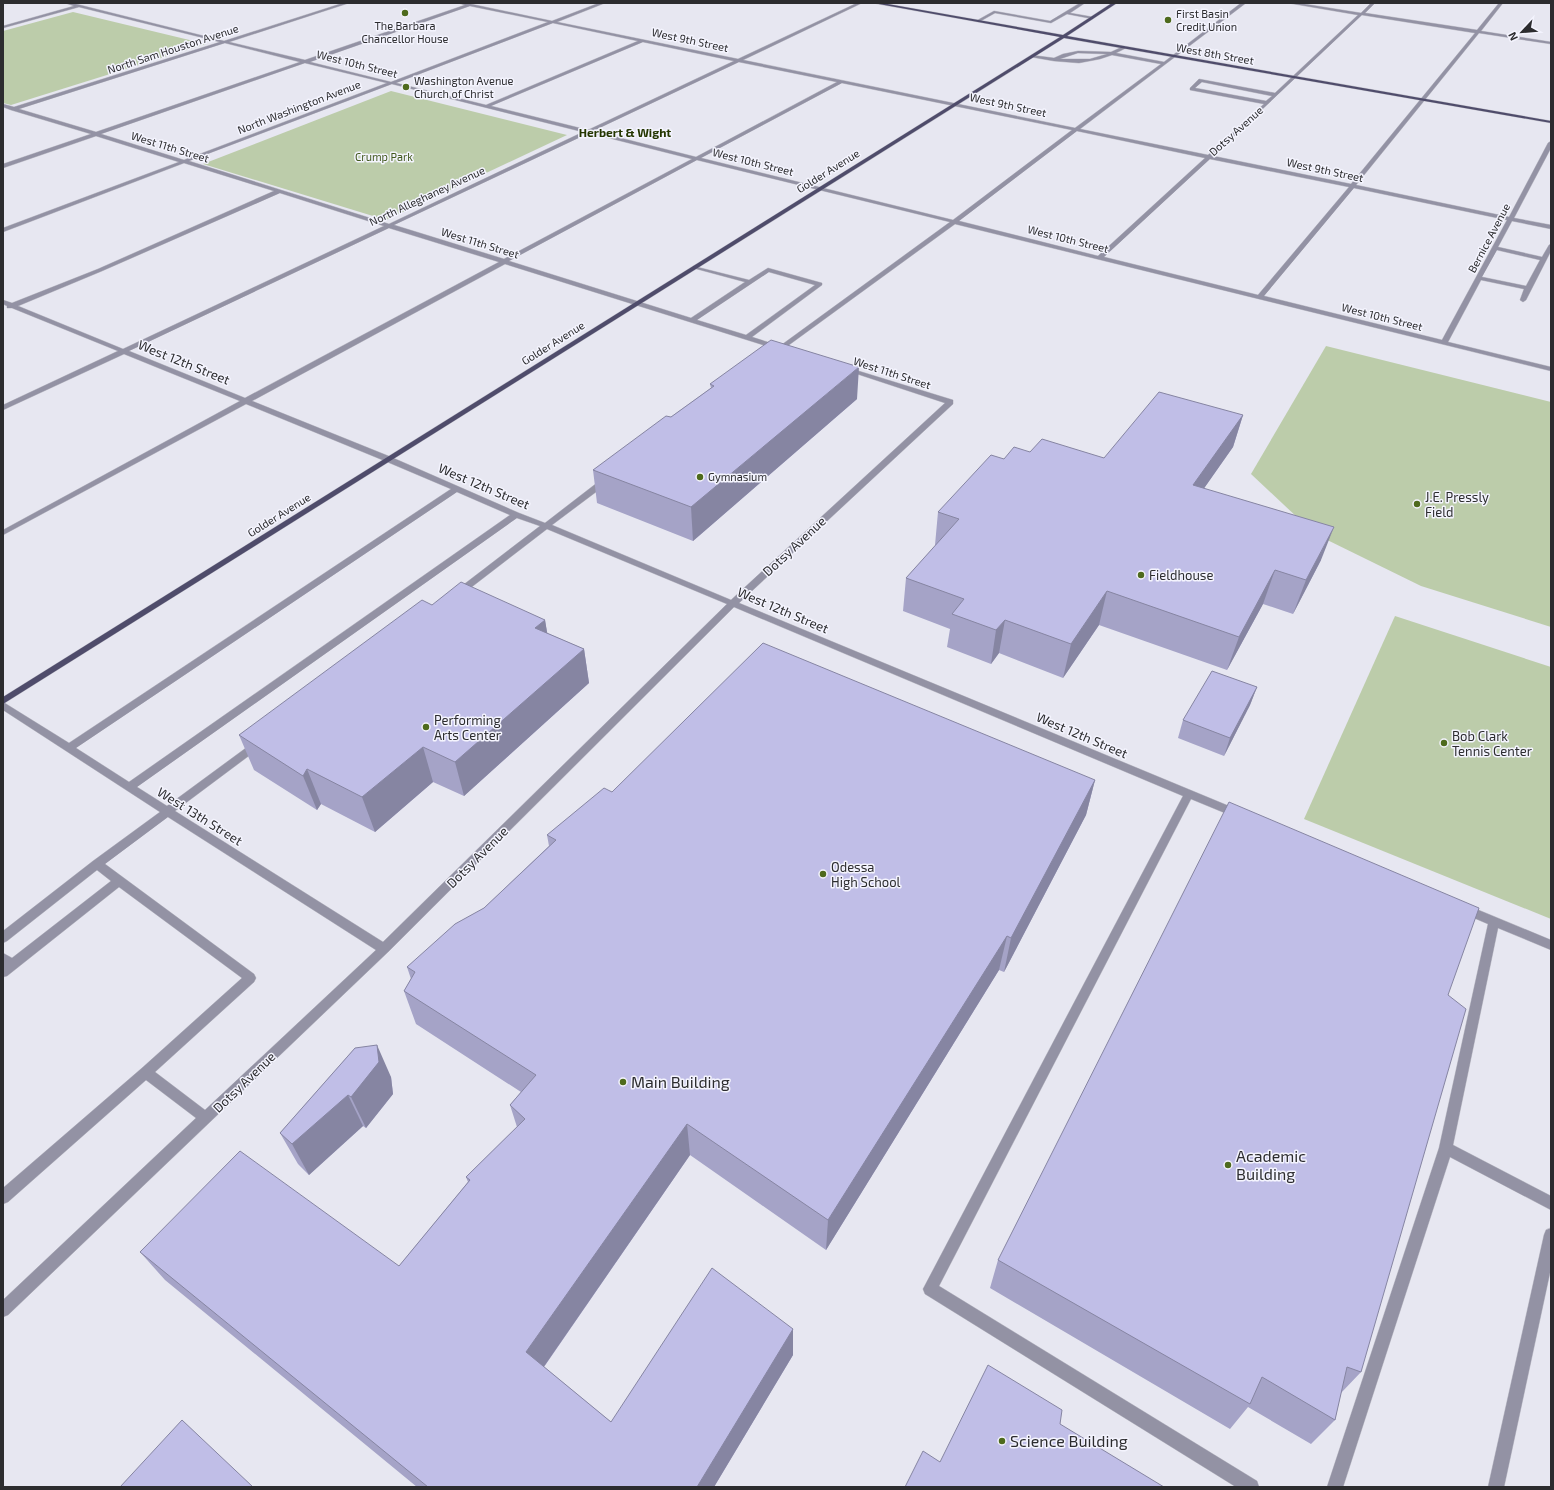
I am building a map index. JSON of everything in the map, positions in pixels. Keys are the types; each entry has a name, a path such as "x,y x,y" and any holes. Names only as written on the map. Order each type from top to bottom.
{"main road":[{"name":"West 8th Street","path":"875,3 1551,122"},
{"name":"Golder Avenue","path":"3,701 954,104 1033,56 1115,3"}],"street":[{"name":"West 10th Street","path":"67,3 1551,369"},
{"path":"3,27 92,3"},
{"name":"North Sam Houston Avenue","path":"3,112 348,3"},
{"name":"West 9th Street","path":"460,3 472,4 552,22 1551,227"},
{"name":"North Washington Avenue","path":"3,230 603,3"},
{"name":"North Alleghaney Avenue","path":"3,408 860,3"},
{"path":"978,21 994,12 1051,22 1084,3"},
{"path":"768,358 785,349 1244,3"},
{"path":"1290,3 1551,43"},
{"name":"Dotsy Avenue","path":"1100,258 1373,3"},
{"path":"1260,297 1353,186 1501,3"},
{"path":"3,166 472,4"},
{"path":"1066,13 1092,18"},
{"path":"487,106 642,40"},
{"path":"1033,56 1074,63 1104,58 1124,47"},
{"path":"1054,60 1060,55 1089,50 1164,63"},
{"path":"1267,103 1192,89 1201,80 1276,95"},
{"path":"3,533 505,261 597,213 642,187 842,81"},
{"name":"West 11th Street","path":"3,105 785,349"},
{"name":"Bernice Avenue","path":"1444,342 1551,143"},
{"path":"6,306 100,270 280,191"},
{"path":"1523,300 1551,246"},
{"path":"1494,248 1544,259"},
{"path":"695,267 750,282"},
{"path":"692,320 768,270 820,284 747,337"},
{"path":"1478,278 1528,288"},
{"name":"West 12th Street","path":"6,306 123,351 388,459 516,515 547,526 733,603 1247,818"},
{"name":"West 11th Street","path":"840,367 950,402"},
{"name":"Dotsy Avenue","path":"3,1310 384,949 733,603 950,402"},
{"path":"452,597 610,478"},
{"path":"69,748 457,489"},
{"path":"129,787 516,515"},
{"name":"West 13th Street","path":"3,705 384,949"},
{"path":"3,938 97,864 262,740"},
{"path":"1189,794 930,1290 1251,1487"},
{"path":"3,1197 146,1072 250,978 97,864"},
{"path":"6,965 120,881"},
{"path":"1458,906 1551,945"},
{"path":"1334,1487 1446,1148 1494,922"},
{"path":"146,1072 206,1118"},
{"path":"1446,1148 1551,1203"},
{"path":"1496,1487 1551,1235"}],"green space":[{"path":"73,12 206,44 11,105 3,103 3,31"},
{"name":"Crump Park","path":"391,91 567,135 386,220 203,164"},
{"name":"J.E. Pressly Field","path":"1326,346 1551,402 1551,627 1421,586 1315,534 1251,474"},
{"name":"Bob Clark Tennis Center","path":"1395,616 1551,667 1551,919 1304,819"}],"building":[{"path":"771,340 859,367 691,507 593,470 666,416 671,417 714,386 710,384"},
{"path":"1159,392 1243,415 1193,485 1334,527 1306,580 1275,570 1239,637 1107,591 1071,644 1005,620 996,630 952,614 964,599 906,578 959,519 938,512 991,455 1004,459 1014,447 1030,452 1042,439 1104,458"},
{"name":"Performing Arts Center","path":"461,582 545,620 535,628 584,649 455,762 423,747 362,797 307,769 303,776 239,735 422,600 432,605"},
{"name":"Main Building","path":"763,643 1095,780 1011,938 1007,936 828,1220 687,1124 526,1352 611,1422 712,1268 793,1329 697,1487 428,1487 140,1252 240,1151 399,1266 470,1180 466,1177 525,1119 510,1105 536,1075 404,991 415,972 407,967 455,924 484,908 556,840 547,835 604,788 612,792"},
{"path":"1212,671 1257,687 1230,738 1183,720"},
{"name":"Academic Building","path":"1229,802 1479,908 1448,995 1466,1009 1361,1372 1347,1367 1335,1420 1262,1377 1250,1404 998,1260"},
{"path":"377,1045 379,1062 351,1097 348,1095 292,1144 280,1133 355,1048"},
{"path":"988,1365 1062,1410 1060,1424 1164,1487 905,1487 923,1451 940,1462"},
{"path":"182,1420 253,1487 120,1487"}],"place":[{"name":"The Barbara Chancellor House","path":"405,13"},
{"name":"First Basin Credit Union","path":"1168,20"},
{"name":"Washington Avenue Church of Christ","path":"406,87"},
{"name":"Gymnasium","path":"700,477"},
{"name":"J.E. Pressly Field","path":"1417,504"},
{"name":"Fieldhouse","path":"1141,575"},
{"name":"Performing Arts Center","path":"426,727"},
{"name":"Bob Clark Tennis Center","path":"1444,743"},
{"name":"Odessa High School","path":"823,874"},
{"name":"Main Building","path":"623,1082"},
{"name":"Academic Building","path":"1228,1165"},
{"name":"Science Building","path":"1002,1441"}],"district":[{"name":"Herbert & Wight","path":"625,133"}]}
